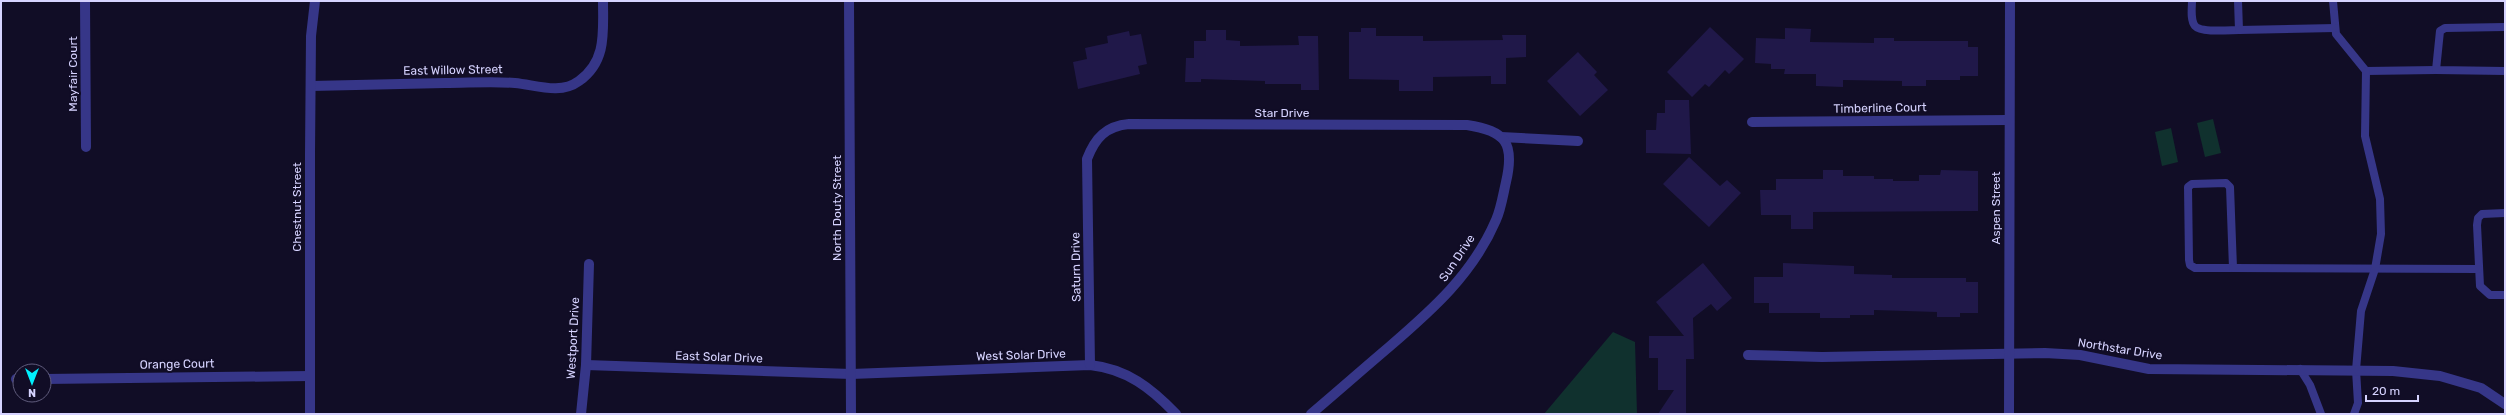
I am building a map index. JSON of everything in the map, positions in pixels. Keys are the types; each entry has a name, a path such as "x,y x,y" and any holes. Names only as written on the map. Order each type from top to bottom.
{"street":[{"name":"Mayfair Court","path":"85,1 86,147"},
{"name":"Chestnut Street","path":"310,414 311,36 314,1"},
{"name":"East Willow Street","path":"311,86 509,82 550,88 562,88 578,82 590,72 599,59 603,45 603,1"},
{"name":"North Douty Street","path":"849,1 851,414"},
{"name":"Aspen Street","path":"2009,414 2010,354 2008,120 2010,1"},
{"name":"Timberline Court","path":"1752,122 2008,120"},
{"name":"Star Drive","path":"1088,169 1088,159 1095,140 1107,130 1120,125 1467,125 1488,128 1501,137"},
{"path":"1501,137 1578,141"},
{"name":"Sun Drive","path":"1311,414 1437,305 1460,281 1497,218 1510,164 1509,152 1501,137"},
{"name":"Saturn Drive","path":"1088,169 1090,365"},
{"name":"Westport Drive","path":"581,414 586,365 589,264"},
{"name":"Northstar Drive","path":"1748,355 1822,357 2080,354 2156,369 2300,369 2393,371 2440,376 2482,388 2505,404"},
{"name":"East Solar Drive","path":"586,365 851,374"},
{"name":"West Solar Drive","path":"851,374 1090,365 1106,367 1130,376 1155,392 1176,414"},
{"name":"Orange Court","path":"52,379 310,376"}],"lane":[{"path":"2192,1 2192,19 2195,26 2202,30 2335,28"},
{"path":"2238,1 2239,30"},
{"path":"2333,1 2335,28 2340,41 2366,71 2365,136 2380,199 2380,240 2375,268 2361,311 2356,370 2358,403 2354,414"},
{"path":"2436,70 2440,31 2445,28 2505,27"},
{"path":"2366,71 2505,71"},
{"path":"2233,268 2230,187 2226,183 2192,184 2188,187 2190,265 2195,268 2478,269"},
{"path":"2505,213 2482,214 2478,218 2478,269 2480,286 2484,292 2490,295 2505,295"},
{"path":"2300,369 2310,385 2321,414"}],"green space":[{"path":"2213,119 2221,153 2205,157 2197,123"},
{"path":"2171,128 2178,162 2162,166 2155,132"},
{"path":"1613,332 1635,342 1637,414 1544,414"}],"building":[{"path":"1710,27 1744,59 1729,74 1725,70 1709,87 1705,84 1692,97 1667,72"},
{"path":"1361,28 1376,28 1376,36 1423,36 1423,41 1503,40 1502,35 1526,35 1526,57 1506,58 1506,84 1491,84 1491,76 1433,77 1433,91 1399,91 1399,80 1349,79 1349,32 1361,32"},
{"path":"1785,28 1811,29 1810,42 1874,43 1874,38 1894,38 1894,41 1968,41 1968,47 1978,47 1978,76 1960,76 1960,80 1926,80 1926,86 1902,86 1902,81 1843,80 1843,87 1816,86 1816,74 1784,74 1785,69 1771,69 1771,64 1755,63 1756,38 1785,39"},
{"path":"1206,30 1226,30 1226,40 1240,41 1240,46 1299,45 1298,36 1318,36 1319,90 1301,90 1301,84 1265,84 1265,81 1201,79 1201,82 1185,82 1186,58 1194,58 1194,41 1206,41"},
{"path":"1129,31 1130,36 1141,34 1147,64 1138,66 1140,74 1078,89 1073,62 1087,59 1085,48 1108,43 1107,36"},
{"path":"1578,52 1597,72 1594,75 1608,90 1580,116 1547,81"},
{"path":"1665,100 1689,100 1691,154 1646,153 1646,130 1656,130 1657,113 1665,113"},
{"path":"1689,157 1720,186 1727,180 1741,193 1709,227 1663,184"},
{"path":"1823,170 1843,170 1843,176 1874,176 1874,179 1893,179 1893,181 1919,181 1919,175 1940,175 1941,170 1978,171 1978,211 1813,212 1813,229 1791,229 1791,215 1761,215 1760,190 1776,190 1776,179 1823,179"},
{"path":"1703,263 1732,298 1717,311 1711,304 1693,318 1694,359 1686,359 1686,414 1658,414 1674,390 1658,390 1658,358 1649,358 1649,336 1684,336 1656,302"},
{"path":"1783,263 1854,266 1854,274 1892,275 1892,278 1966,278 1966,282 1978,282 1978,313 1960,313 1960,317 1937,317 1937,312 1874,310 1874,315 1850,315 1850,318 1820,318 1820,313 1769,313 1769,303 1754,303 1754,277 1783,277"}]}
